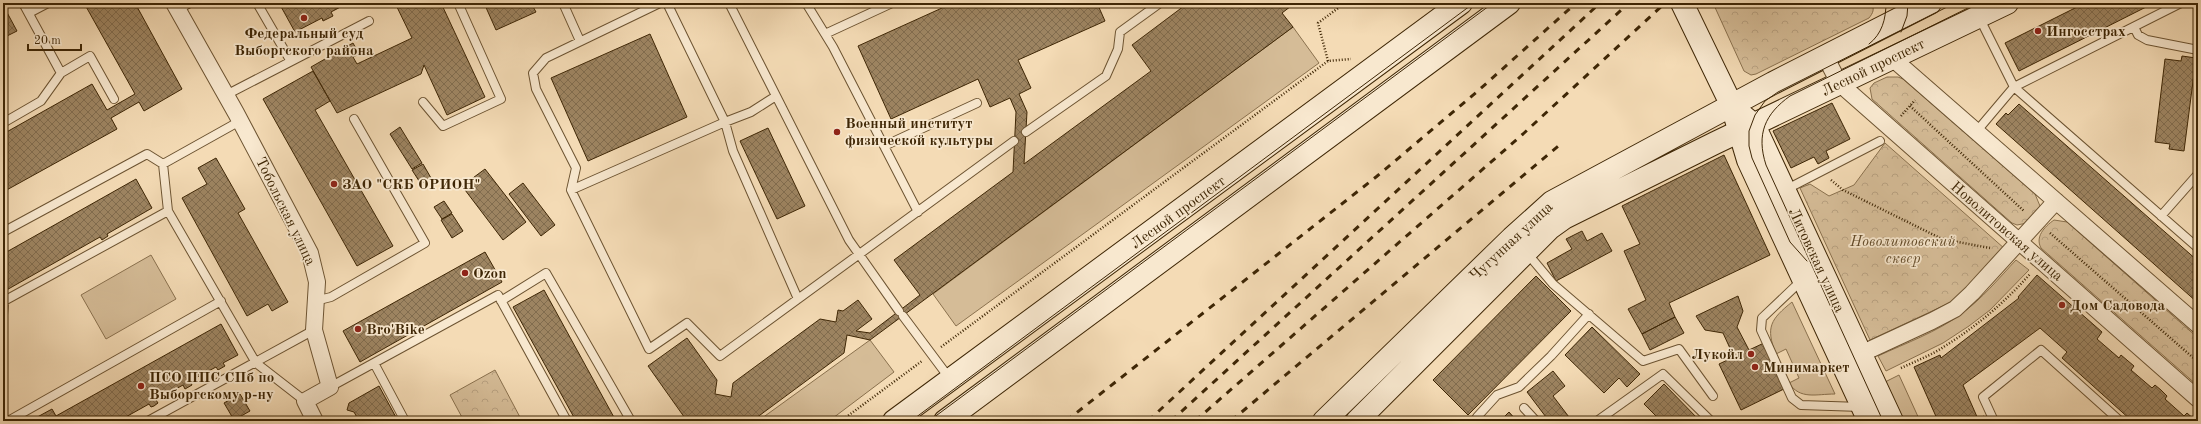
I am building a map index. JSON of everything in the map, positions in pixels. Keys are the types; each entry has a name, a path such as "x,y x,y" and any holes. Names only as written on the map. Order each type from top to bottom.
{"street":[{"name":"Лесной проспект","path":"894,421 1461,3"},
{"name":"Лесной проспект","path":"945,421 1509,3"},
{"name":"Литовская улица","path":"1682,3 1732,106 1747,128 1748,160 1775,195 1812,275 1842,364 1865,414"},
{"name":"Лесной проспект","path":"1747,128 2007,3"},
{"name":"Тобольская улица","path":"181,5 310,254 317,282 314,330 330,387"},
{"name":"Лесной проспект","path":"1732,106 1922,5"},
{"path":"1922,5 1909,38 1892,58 2198,325"},
{"name":"Новолитовская улица","path":"1825,56 1839,83 2016,246 2198,399"},
{"name":"Чугунная улица","path":"1324,421 1355,413 1519,245 1544,208 1563,195 1732,106"},
{"name":"Чугунная улица","path":"1519,245 1550,228 1574,212 1747,128"},
{"path":"1842,364 1932,321 1955,308 1972,293 2056,201"},
{"path":"1159,226 1176,250"},
{"name":"Литовская улица","path":"1812,275 1861,354 1892,421"},
{"path":"315,421 305,402 330,387"}],"lane":[{"path":"23,3 61,73"},
{"path":"29,13 48,3"},
{"path":"257,3 290,60"},
{"path":"423,102 442,126 500,99 458,3"},
{"path":"563,3 580,41"},
{"path":"660,3 546,58 532,73 536,89 576,168 571,190 649,349 687,323 720,356 859,256 1014,141"},
{"path":"667,3 725,122 732,151 798,299"},
{"path":"729,3 859,256 950,379"},
{"path":"806,3 825,34 918,212"},
{"path":"825,34 892,3"},
{"path":"1026,132 1106,76 1118,49 1120,32 1160,3"},
{"path":"1976,132 2014,87 2181,3"},
{"path":"1979,16 2014,87 2198,248"},
{"path":"226,94 290,60 370,21"},
{"path":"2134,27 2138,35 2147,40 2198,50"},
{"path":"3,123 41,101 61,73 90,56 114,99"},
{"path":"571,190 751,112 776,96"},
{"path":"884,146 977,103"},
{"path":"316,297 323,299 331,297 425,243 354,119"},
{"path":"163,164 240,121"},
{"path":"1775,195 1821,173 1880,140"},
{"path":"3,232 147,154 163,164"},
{"path":"163,164 168,211 256,363 305,402"},
{"path":"2161,216 2198,174"},
{"path":"3,315 4,301 168,211"},
{"path":"1519,245 1553,284 1643,361 1679,349 1713,396"},
{"path":"501,301 546,273 631,421"},
{"path":"1812,275 1762,318 1761,330 1792,398 1800,405 1865,414"},
{"path":"330,387 498,295 567,421"},
{"path":"8,421 220,301"},
{"path":"1477,417 1497,395 1518,387 1524,382 1551,356 1589,314"},
{"path":"148,421 314,330"},
{"path":"1994,421 1983,397 2041,350 2120,421"},
{"path":"374,363 405,421"},
{"path":"1597,421 1663,374 1711,421"},
{"path":"1524,408 1536,421"}],"path":[{"path":"1328,61 1318,22 1344,3"},
{"path":"965,329 1328,61 1358,58"},
{"path":"1896,121 1917,98"},
{"path":"1910,106 2026,213"},
{"path":"1821,173 1843,190 1942,238 1974,246 2016,246"},
{"path":"2045,228 2198,362"},
{"path":"1901,368 1944,347 1970,329 2013,293 2034,269"},
{"path":"841,421 900,378"}],"green space":[{"path":"1713,3 1871,3 1873,9 1869,18 1756,74 1751,75 1744,71"},
{"path":"1293,27 1319,63 956,326 933,294"},
{"path":"1887,77 1898,77 1903,79 2035,194 2040,206 2027,223 2017,225 2012,223 1872,99 1870,88 1874,83"},
{"name":"Новолитовский сквер","path":"1885,143 2005,249 1958,299 1870,340 1800,188 1810,184 1829,196 1854,185"},
{"path":"2054,220 2067,222 2198,338 2198,386 2041,248 2039,244 2040,236 2047,226"},
{"path":"151,255 176,299 106,339 81,295"},
{"path":"2016,260 2029,270 1990,310 1943,343 1886,371 1878,356 1932,332 1961,314 1983,295"},
{"path":"1792,302 1835,394 1803,394 1798,392 1789,383 1799,378 1786,349 1776,354 1771,337 1771,330 1775,319"},
{"path":"870,340 894,372 829,421 758,421"},
{"path":"495,370 522,421 464,421 450,395"},
{"path":"1899,375 1920,421 1900,421 1883,383"}],"building":[{"path":"84,3 135,3 182,89 144,111 139,102 111,118 117,129 3,192 3,134 92,84 107,110 135,94"},
{"name":"Федеральный суд Выборгского района","path":"279,3 348,3 331,12 333,16 323,21 322,18 295,32"},
{"path":"395,3 441,3 485,97 447,115 424,65 421,74 337,113 311,67 353,43 359,54 353,57 357,64 412,38"},
{"path":"484,3 531,3 536,12 496,30"},
{"path":"953,3 1097,3 1105,21 1018,60 1031,88 1019,94 1027,112 1024,164 1151,71 1132,45 1188,3 1295,3 1282,13 1293,27 870,340 847,335 844,353 752,421 687,421 648,366 687,338 717,380 715,394 731,397 733,383 820,319 836,322 838,310 843,311 858,300 872,319 856,331 870,333 920,295 894,260 1013,172 1016,112 1010,98 990,107 978,79 891,119 858,46"},
{"path":"2085,3 2154,3 2019,71 2005,43"},
{"path":"3,5 17,31 3,38"},
{"path":"650,34 687,117 588,161 551,78"},
{"path":"2182,56 2196,58 2184,151 2169,149 2170,144 2155,142 2165,59 2181,61"},
{"name":"ЗАО \"СКБ ОРИОН\"","path":"313,71 330,101 315,110 393,246 357,266 263,99"},
{"path":"1832,103 1850,139 1826,151 1829,158 1818,164 1814,157 1791,168 1773,131"},
{"path":"2019,104 2198,261 2198,303 1996,124 2006,113 2008,115"},
{"path":"400,127 422,163 412,169 390,134"},
{"path":"768,128 805,206 777,219 740,141"},
{"path":"1724,155 1770,255 1669,303 1675,317 1642,334 1628,309 1646,300 1624,251 1640,244 1622,206"},
{"path":"216,158 245,209 238,213 288,302 272,311 268,304 247,316 182,198 207,184 198,168"},
{"path":"423,164 431,178 421,184 412,170"},
{"path":"485,169 526,222 503,240 462,186"},
{"path":"136,179 152,208 107,234 108,236 102,240 100,237 3,292 3,254"},
{"path":"523,183 555,225 541,236 509,194"},
{"path":"444,201 452,213 442,219 434,207"},
{"path":"452,214 463,231 452,238 441,220"},
{"path":"1582,231 1587,241 1602,233 1612,251 1556,281 1547,263 1572,249 1566,239"},
{"path":"485,252 502,282 360,362 343,331"},
{"path":"2037,275 2102,332 2097,339 2119,358 2121,355 2134,366 2131,370 2152,388 2155,385 2161,390 2167,396 2165,399 2184,416 2187,413 2196,421 2132,421 2062,358 2067,352 2040,328 1963,385 1978,419 1984,416 1986,421 1938,421 1914,367 1940,355 1941,358 2019,298 2018,297"},
{"path":"1536,276 1571,311 1468,415 1433,380"},
{"path":"544,290 616,421 576,421 513,307"},
{"name":"Лукойл","path":"1738,296 1743,311 1737,327 1749,350 1764,343 1786,388 1741,410 1719,364 1734,357 1723,333 1705,330 1696,316"},
{"path":"1675,317 1684,333 1650,350 1642,334"},
{"path":"221,324 238,355 223,363 225,366 218,370 216,367 190,381 192,385 185,389 183,385 156,400 158,403 154,406 151,407 149,404 124,418 126,421 30,421 52,409 56,416"},
{"path":"1592,327 1640,374 1627,387 1619,378 1604,393 1565,355"},
{"path":"1553,371 1565,386 1553,396 1572,421 1549,421 1527,392"},
{"path":"1664,384 1700,421 1661,421 1644,404"},
{"path":"379,386 398,421 359,421 354,412 347,410 349,403"},
{"path":"240,394 250,411 234,420 224,403"},
{"path":"1509,412 1517,421 1500,421"}],"tram line":[{"path":"911,421 1474,3"},
{"path":"929,421 1493,3"},
{"path":"1869,44 1880,31 1885,15 1886,3"},
{"path":"1901,32 1907,16 1908,3"},
{"path":"1807,261 1790,242 1752,158 1749,146 1749,131 1755,115 1765,101 1778,92 1955,3"},
{"path":"1883,421 1766,165 1762,144 1763,134 1765,126 1774,110 1790,96 1978,3"}],"railway":[{"path":"1066,421 1376,177 1479,90 1576,3"},
{"path":"1148,421 1600,3"},
{"path":"1171,421 1629,3"},
{"path":"1195,421 1523,134 1665,3"},
{"path":"1231,421 1563,142"}],"place":[{"name":"Федеральный суд Выборгского района","path":"304,18"},
{"name":"Ингосстрах","path":"2038,31"},
{"name":"Военный институт физической культуры","path":"837,132"},
{"name":"ЗАО \"СКБ ОРИОН\"","path":"334,184"},
{"name":"Ozon","path":"465,273"},
{"name":"Дом Садовода","path":"2062,305"},
{"name":"Bro'Bike","path":"358,329"},
{"name":"Лукойл","path":"1751,354"},
{"name":"Минимаркет","path":"1755,367"},
{"name":"ПСО ППС СПб по Выборгскому р-ну","path":"141,386"}]}
